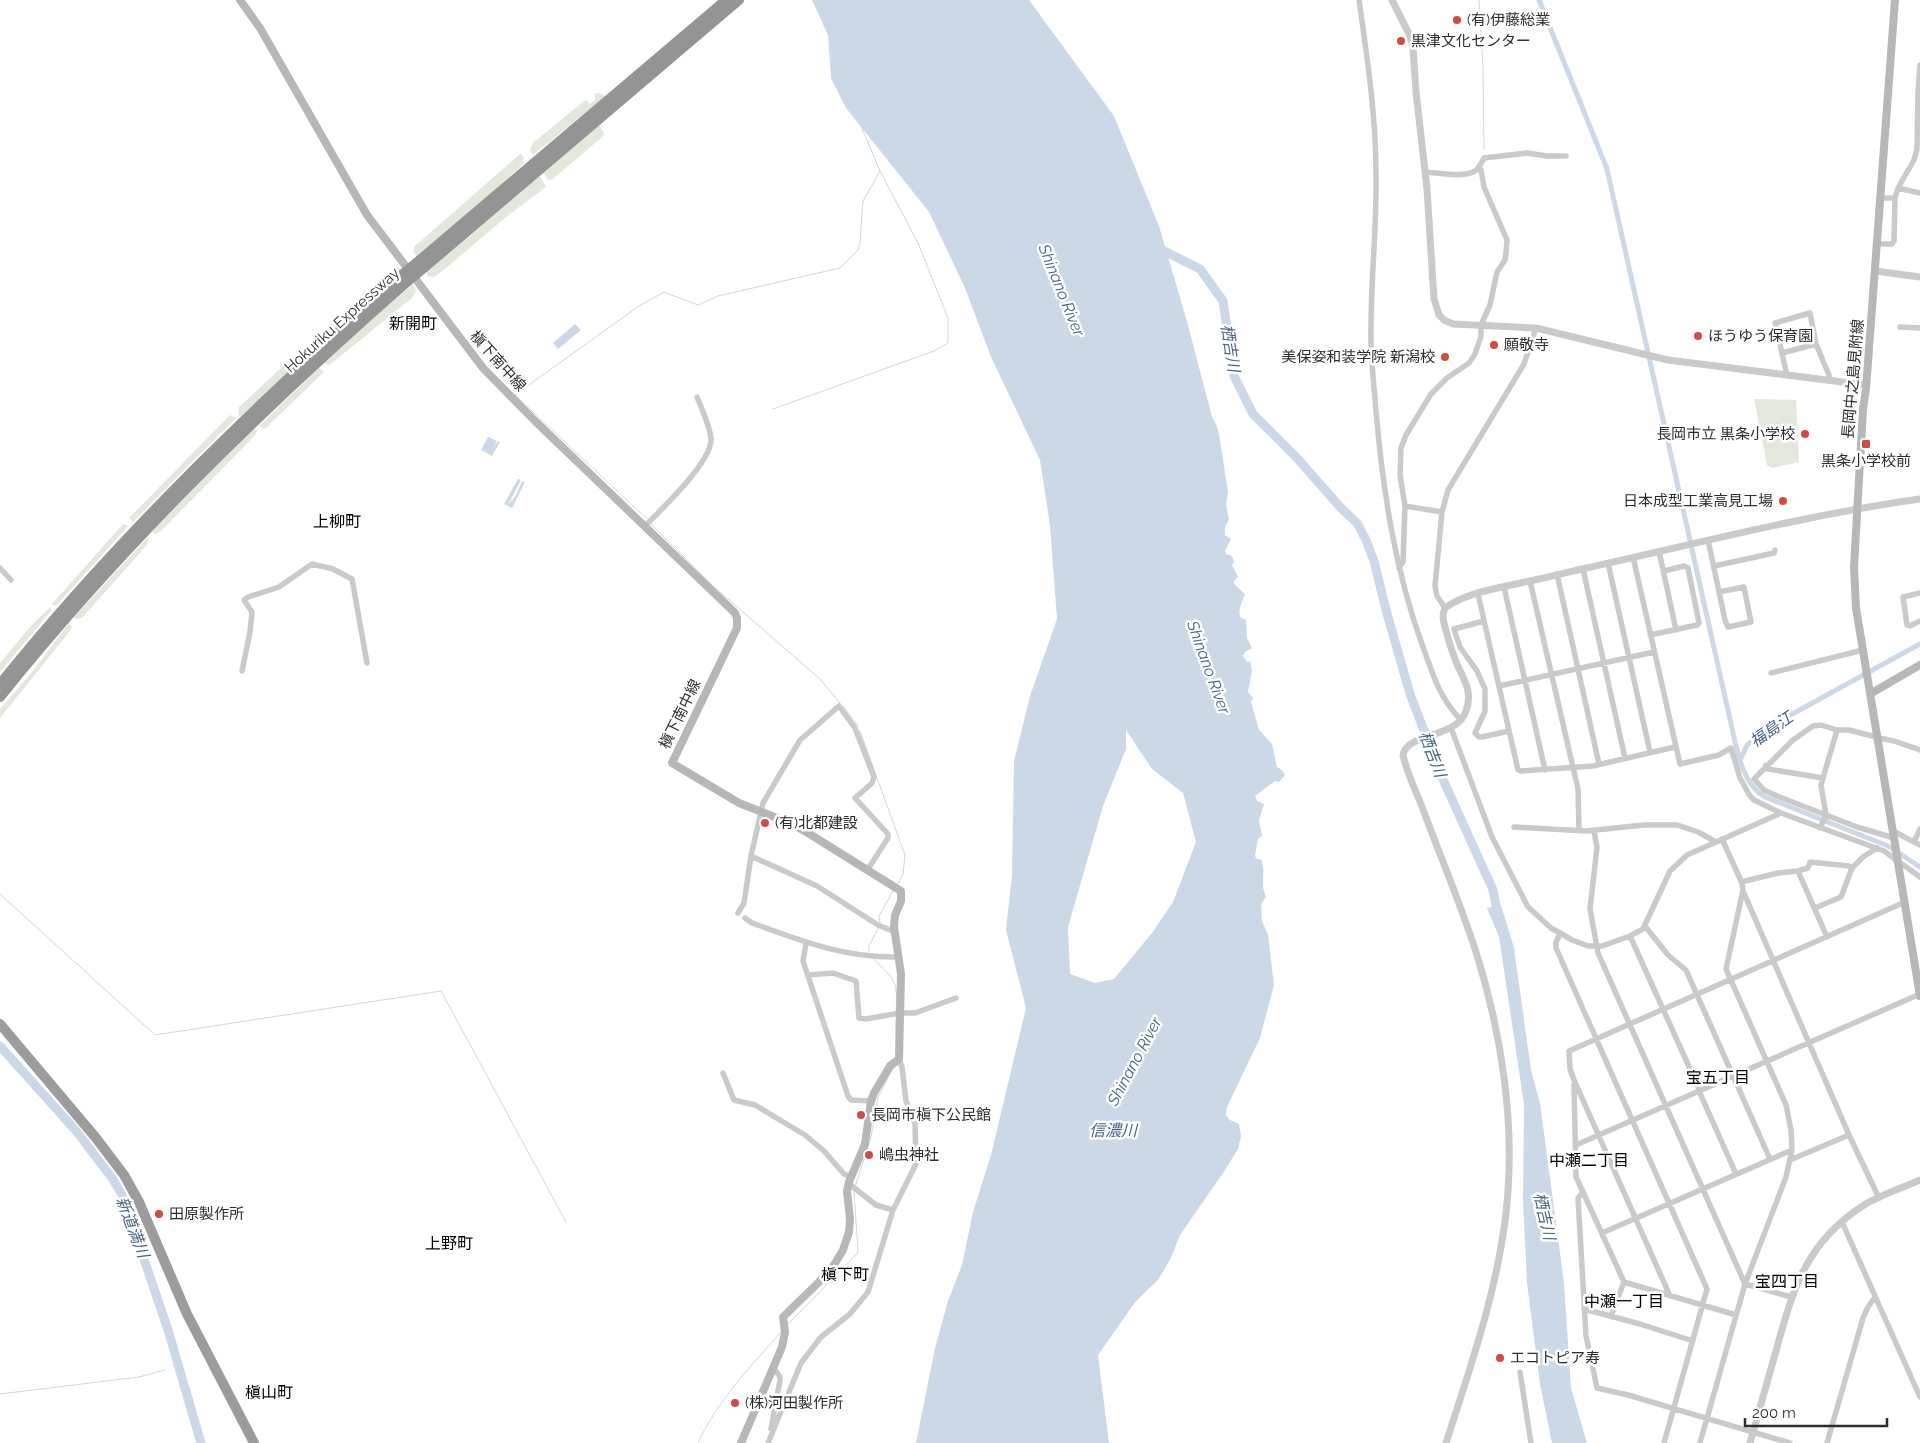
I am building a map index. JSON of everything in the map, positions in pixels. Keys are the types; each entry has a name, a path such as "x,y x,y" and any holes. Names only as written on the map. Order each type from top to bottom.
{"highway":[{"name":"Hokuriku Expressway","path":"0,684 90,578 174,488 273,391 611,103 726,0"},
{"name":"Hokuriku Expressway","path":"611,103 739,0"},
{"name":"Hokuriku Expressway","path":"0,698 97,582 180,494 277,399 406,278"},
{"path":"0,1024 108,1154 131,1188 187,1314 254,1443"}],"main road":[{"name":"槇下南中線","path":"240,0 260,28 367,215 457,335 493,379 735,613 738,623 672,762 731,799 808,833 902,891 901,901 894,922 901,974 899,1059"},
{"name":"長岡中之島見附線","path":"1895,0 1866,385 1854,587 1920,995"},
{"path":"1870,694 1920,665"},
{"path":"741,1443 774,1368 784,1338 783,1317 819,1282 834,1265 843,1250 849,1232 850,1219 847,1191 864,1144 874,1093 890,1066 899,1059"}],"street":[{"path":"1359,0 1372,95 1376,158 1376,218 1371,296 1371,352 1383,478 1399,568 1412,621 1440,692 1448,706 1461,720"},
{"path":"1392,0 1412,41 1425,172 1435,307 1439,315 1448,323 1536,328 1668,360 1866,385"},
{"path":"1877,244 1892,244 1894,241 1895,198 1898,188 1919,149 1920,65"},
{"path":"1425,172 1472,173 1478,168 1484,158 1527,153 1566,156"},
{"path":"1399,568 1403,562 1405,506 1400,464 1406,435 1436,387 1473,358 1479,344 1481,325 1490,305 1496,272 1505,260 1507,240 1484,187 1481,170 1478,168"},
{"path":"1898,188 1920,193"},
{"path":"1880,198 1895,198"},
{"path":"1875,271 1920,278"},
{"path":"1787,376 1775,323 1810,313 1816,344 1829,375 1829,380"},
{"path":"1900,327 1920,328"},
{"path":"1445,608 1437,596 1435,586 1442,512 1448,490 1524,364 1536,328"},
{"path":"1782,353 1816,344"},
{"path":"646,525 697,469 711,441 711,434 697,397"},
{"path":"1446,1443 1480,1336 1500,1251 1508,1184 1508,1119 1500,1051 1488,992 1458,902 1404,760 1404,750 1406,747 1449,729 1461,720 1467,708 1469,694 1467,684 1457,664 1448,638 1443,615 1445,608 1459,600 1478,594 1557,574 1858,507 1920,499"},
{"path":"1405,506 1442,512"},
{"path":"1708,540 1719,592 1728,627 1751,622 1744,587 1719,592"},
{"path":"1714,566 1774,552 1775,550"},
{"path":"1659,551 1676,630"},
{"path":"1633,557 1680,764 1719,755 1731,748 1740,778 1750,796 1761,804 1781,814 1878,848 1898,859 1920,878"},
{"path":"1608,563 1650,752"},
{"path":"242,672 252,612 244,600 279,587 312,564 333,569 352,579 367,663"},
{"path":"1650,635 1699,623 1688,569 1684,566 1664,571"},
{"path":"0,568 11,580"},
{"path":"1583,569 1625,758"},
{"path":"1557,574 1599,764"},
{"path":"1530,581 1578,790 1578,831"},
{"path":"1504,587 1545,770"},
{"path":"1920,593 1903,597 1907,625 1910,626 1920,621"},
{"path":"1478,594 1518,770 1573,768 1675,747"},
{"path":"1484,621 1454,629 1460,647 1477,670 1485,689 1485,711 1475,732 1482,737 1509,731"},
{"path":"1771,673 1863,650"},
{"path":"1499,686 1654,652"},
{"path":"738,913 744,903 751,856 763,803 794,747 803,736 839,706 855,728 874,777 872,783 855,798 888,834 888,838 868,870"},
{"path":"1920,750 1894,741 1821,725 1810,727 1766,765 1754,779 1764,790 1825,816 1875,833 1917,843 1920,829"},
{"path":"1449,729 1492,837 1528,907 1542,921 1560,934 1580,943 1597,947 1630,936 1643,929 1662,887 1676,865 1687,855 1781,814"},
{"path":"1821,827 1825,816 1821,792 1823,778 1837,730"},
{"path":"1766,765 1768,769 1823,778"},
{"path":"1514,827 1594,831 1644,825 1677,825 1719,840 1742,883 1743,890 1849,1135 1880,1198"},
{"path":"1594,831 1597,847 1590,909 1598,953 1745,1284 1791,1297"},
{"path":"1815,908 1841,896 1852,869 1863,857 1878,848"},
{"path":"751,856 817,886 878,925 894,932"},
{"path":"1742,883 1745,880 1808,868 1810,862 1849,866 1852,869"},
{"path":"1798,871 1827,937"},
{"path":"1700,1443 1745,1284 1786,1177 1792,1150 1788,1111 1726,969 1743,890"},
{"path":"1670,1296 1574,1080 1570,1069 1569,1051 1905,902"},
{"path":"745,918 806,944 848,953 898,957"},
{"path":"1645,926 1668,955 1686,970 1770,1159"},
{"path":"1560,934 1556,942 1556,948 1706,1286 1703,1305 1664,1443"},
{"path":"1630,936 1736,1174"},
{"path":"806,944 803,961 848,1096 851,1100 872,1101"},
{"path":"808,975 833,973 856,981 859,1018 866,1019 900,1013 920,1012 956,998"},
{"path":"1576,1145 1920,995"},
{"path":"768,1443 801,1363 821,1337 850,1314 868,1292 894,1210 914,1169 917,1160 915,1123 906,1101 902,1067 899,1059"},
{"path":"723,1073 734,1100 755,1105 805,1135 824,1151 844,1174 876,1205 894,1210"},
{"path":"1574,1080 1576,1177 1624,1282 1611,1316"},
{"path":"1790,1160 1849,1135"},
{"path":"1602,1233 1792,1150"},
{"path":"1750,1443 1791,1297 1808,1262 1828,1235 1866,1204 1920,1180"},
{"path":"1583,1192 1578,1198 1580,1257 1583,1274 1588,1350 1597,1388 1790,1443"},
{"path":"1842,1222 1920,1397"},
{"path":"1624,1282 1736,1315"},
{"path":"1828,1443 1864,1318 1868,1307 1876,1297"},
{"path":"1584,1309 1692,1341"},
{"path":"771,1434 780,1380 774,1368"},
{"path":"1520,1372 1532,1443"}],"shaded area":[{"path":"599,93 606,96 533,155 530,150 533,143 584,101 590,104 595,100 595,94"},
{"path":"599,125 604,133 602,137 553,179 548,180 543,172"},
{"path":"521,153 524,163 477,207 417,258 414,247"},
{"path":"540,176 546,187 506,217 445,269 434,277 428,276 426,273"},
{"path":"396,266 403,271 307,356 302,354 303,349"},
{"path":"413,284 416,291 412,298 332,363 329,365 323,362"},
{"path":"295,355 303,360 241,416 238,415 239,407"},
{"path":"319,368 324,372 265,429 259,426"},
{"path":"1754,399 1796,400 1799,462 1772,468 1767,465"},
{"path":"230,415 236,418 133,522 129,518"},
{"path":"254,428 257,431 256,434 244,447 161,531 156,534 152,532 232,448"},
{"path":"123,524 128,526 56,606 52,604"},
{"path":"149,536 147,545 82,618 76,619 74,617"},
{"path":"50,607 52,610 0,672 0,663 30,627"},
{"path":"69,623 72,627 70,631 0,718 0,709 32,672"}],"water":[{"name":"信濃川","path":"812,0 1029,0 1114,116 1159,226 1212,417 1219,434 1228,492 1226,504 1229,520 1225,526 1225,535 1231,539 1225,551 1226,554 1232,556 1234,562 1232,565 1238,577 1234,584 1245,594 1241,605 1240,617 1246,620 1247,638 1252,648 1245,652 1243,656 1247,662 1250,661 1252,670 1248,692 1253,698 1251,702 1259,730 1272,744 1277,767 1285,775 1279,782 1275,781 1255,796 1257,801 1264,804 1259,820 1262,836 1258,839 1255,856 1257,859 1261,859 1263,864 1263,886 1266,897 1261,904 1262,921 1268,935 1274,985 1260,1038 1227,1107 1226,1115 1230,1120 1239,1124 1241,1136 1238,1149 1180,1235 1171,1258 1158,1280 1136,1301 1098,1355 1109,1443 916,1443 935,1348 948,1301 962,1265 973,1212 991,1155 1026,1008 1006,930 1012,875 1014,761 1030,696 1057,619 1050,525 1040,460 991,357 965,288 929,212 846,108 831,78 828,35","holes":["1126,730 1152,769 1183,793 1196,842 1173,902 1152,933 1114,979 1095,983 1070,974 1068,927 1103,806 1126,749"]},
{"path":"575,324 581,330 558,349 553,343"},
{"path":"488,437 497,441 492,450 498,441 500,442 492,456 481,450"},
{"path":"518,479 521,480 508,505 516,495 522,481 525,482 512,508 504,504"},
{"path":"1501,905 1514,948 1531,1070 1540,1103 1564,1283 1571,1388 1587,1443 1552,1443 1540,1384 1527,1283 1523,1200 1524,1104 1499,937 1487,908"}],"waterway":[{"path":"1479,0 1483,67 1484,149"},
{"path":"1539,0 1607,169 1734,737 1744,772 1749,782 1765,797 1888,846 1920,867"},
{"path":"647,519 515,395 639,306 664,292 698,305 718,296 840,268 858,250 863,201 880,171 861,126"},
{"path":"773,409 934,351 948,343 948,318 918,243 880,171"},
{"name":"栖吉川","path":"1156,247 1200,269 1223,301 1234,376 1253,414 1357,523 1366,540 1374,561 1410,694 1441,775 1493,890 1498,916"},
{"path":"651,524 713,586 820,679 840,703"},
{"name":"福島江","path":"1741,758 1747,745 1776,723 1920,644"},
{"path":"843,706 858,726"},
{"path":"860,731 905,855 903,874 897,886"},
{"path":"880,923 879,916 893,891"},
{"path":"0,894 155,1035 441,991 566,1222"},
{"path":"869,952 869,946 879,927"},
{"path":"873,958 894,981 896,1012"},
{"path":"896,1016 896,1042"},
{"name":"新道満川","path":"0,1046 77,1132 121,1193 135,1224 201,1443"},
{"path":"855,1187 871,1137 878,1097 893,1068"},
{"path":"787,1325 857,1254 854,1191"},
{"path":"698,1443 725,1398 781,1332"},
{"name":"新道満川","path":"173,1366 178,1366"},
{"path":"0,1394 139,1377 165,1370"}],"place":[{"name":"(有)伊藤総業","path":"1457,20"},
{"name":"黒津文化センター","path":"1401,41"},
{"name":"ほうゆう保育園","path":"1698,336"},
{"name":"願敬寺","path":"1494,345"},
{"name":"美保姿和装学院 新潟校","path":"1445,357"},
{"name":"長岡市立 黒条小学校","path":"1805,434"},
{"name":"黒条小学校前","path":"1866,444"},
{"name":"日本成型工業高見工場","path":"1783,501"},
{"name":"(有)北都建設","path":"765,823"},
{"name":"長岡市槇下公民館","path":"861,1115"},
{"name":"嶋虫神社","path":"869,1155"},
{"name":"田原製作所","path":"159,1214"},
{"name":"エコトピア寿","path":"1500,1358"},
{"name":"(株)河田製作所","path":"735,1403"}],"district":[{"name":"新開町","path":"413,323"},
{"name":"上柳町","path":"337,521"},
{"name":"宝五丁目","path":"1718,1077"},
{"name":"中瀬二丁目","path":"1589,1160"},
{"name":"上野町","path":"449,1243"},
{"name":"槇下町","path":"845,1274"},
{"name":"宝四丁目","path":"1787,1281"},
{"name":"中瀬一丁目","path":"1624,1301"},
{"name":"槇山町","path":"269,1392"}],"water label":[{"name":"Shinano River","path":"1062,290"},
{"name":"Shinano River","path":"1209,667"},
{"name":"Shinano River","path":"1134,1061"}]}
